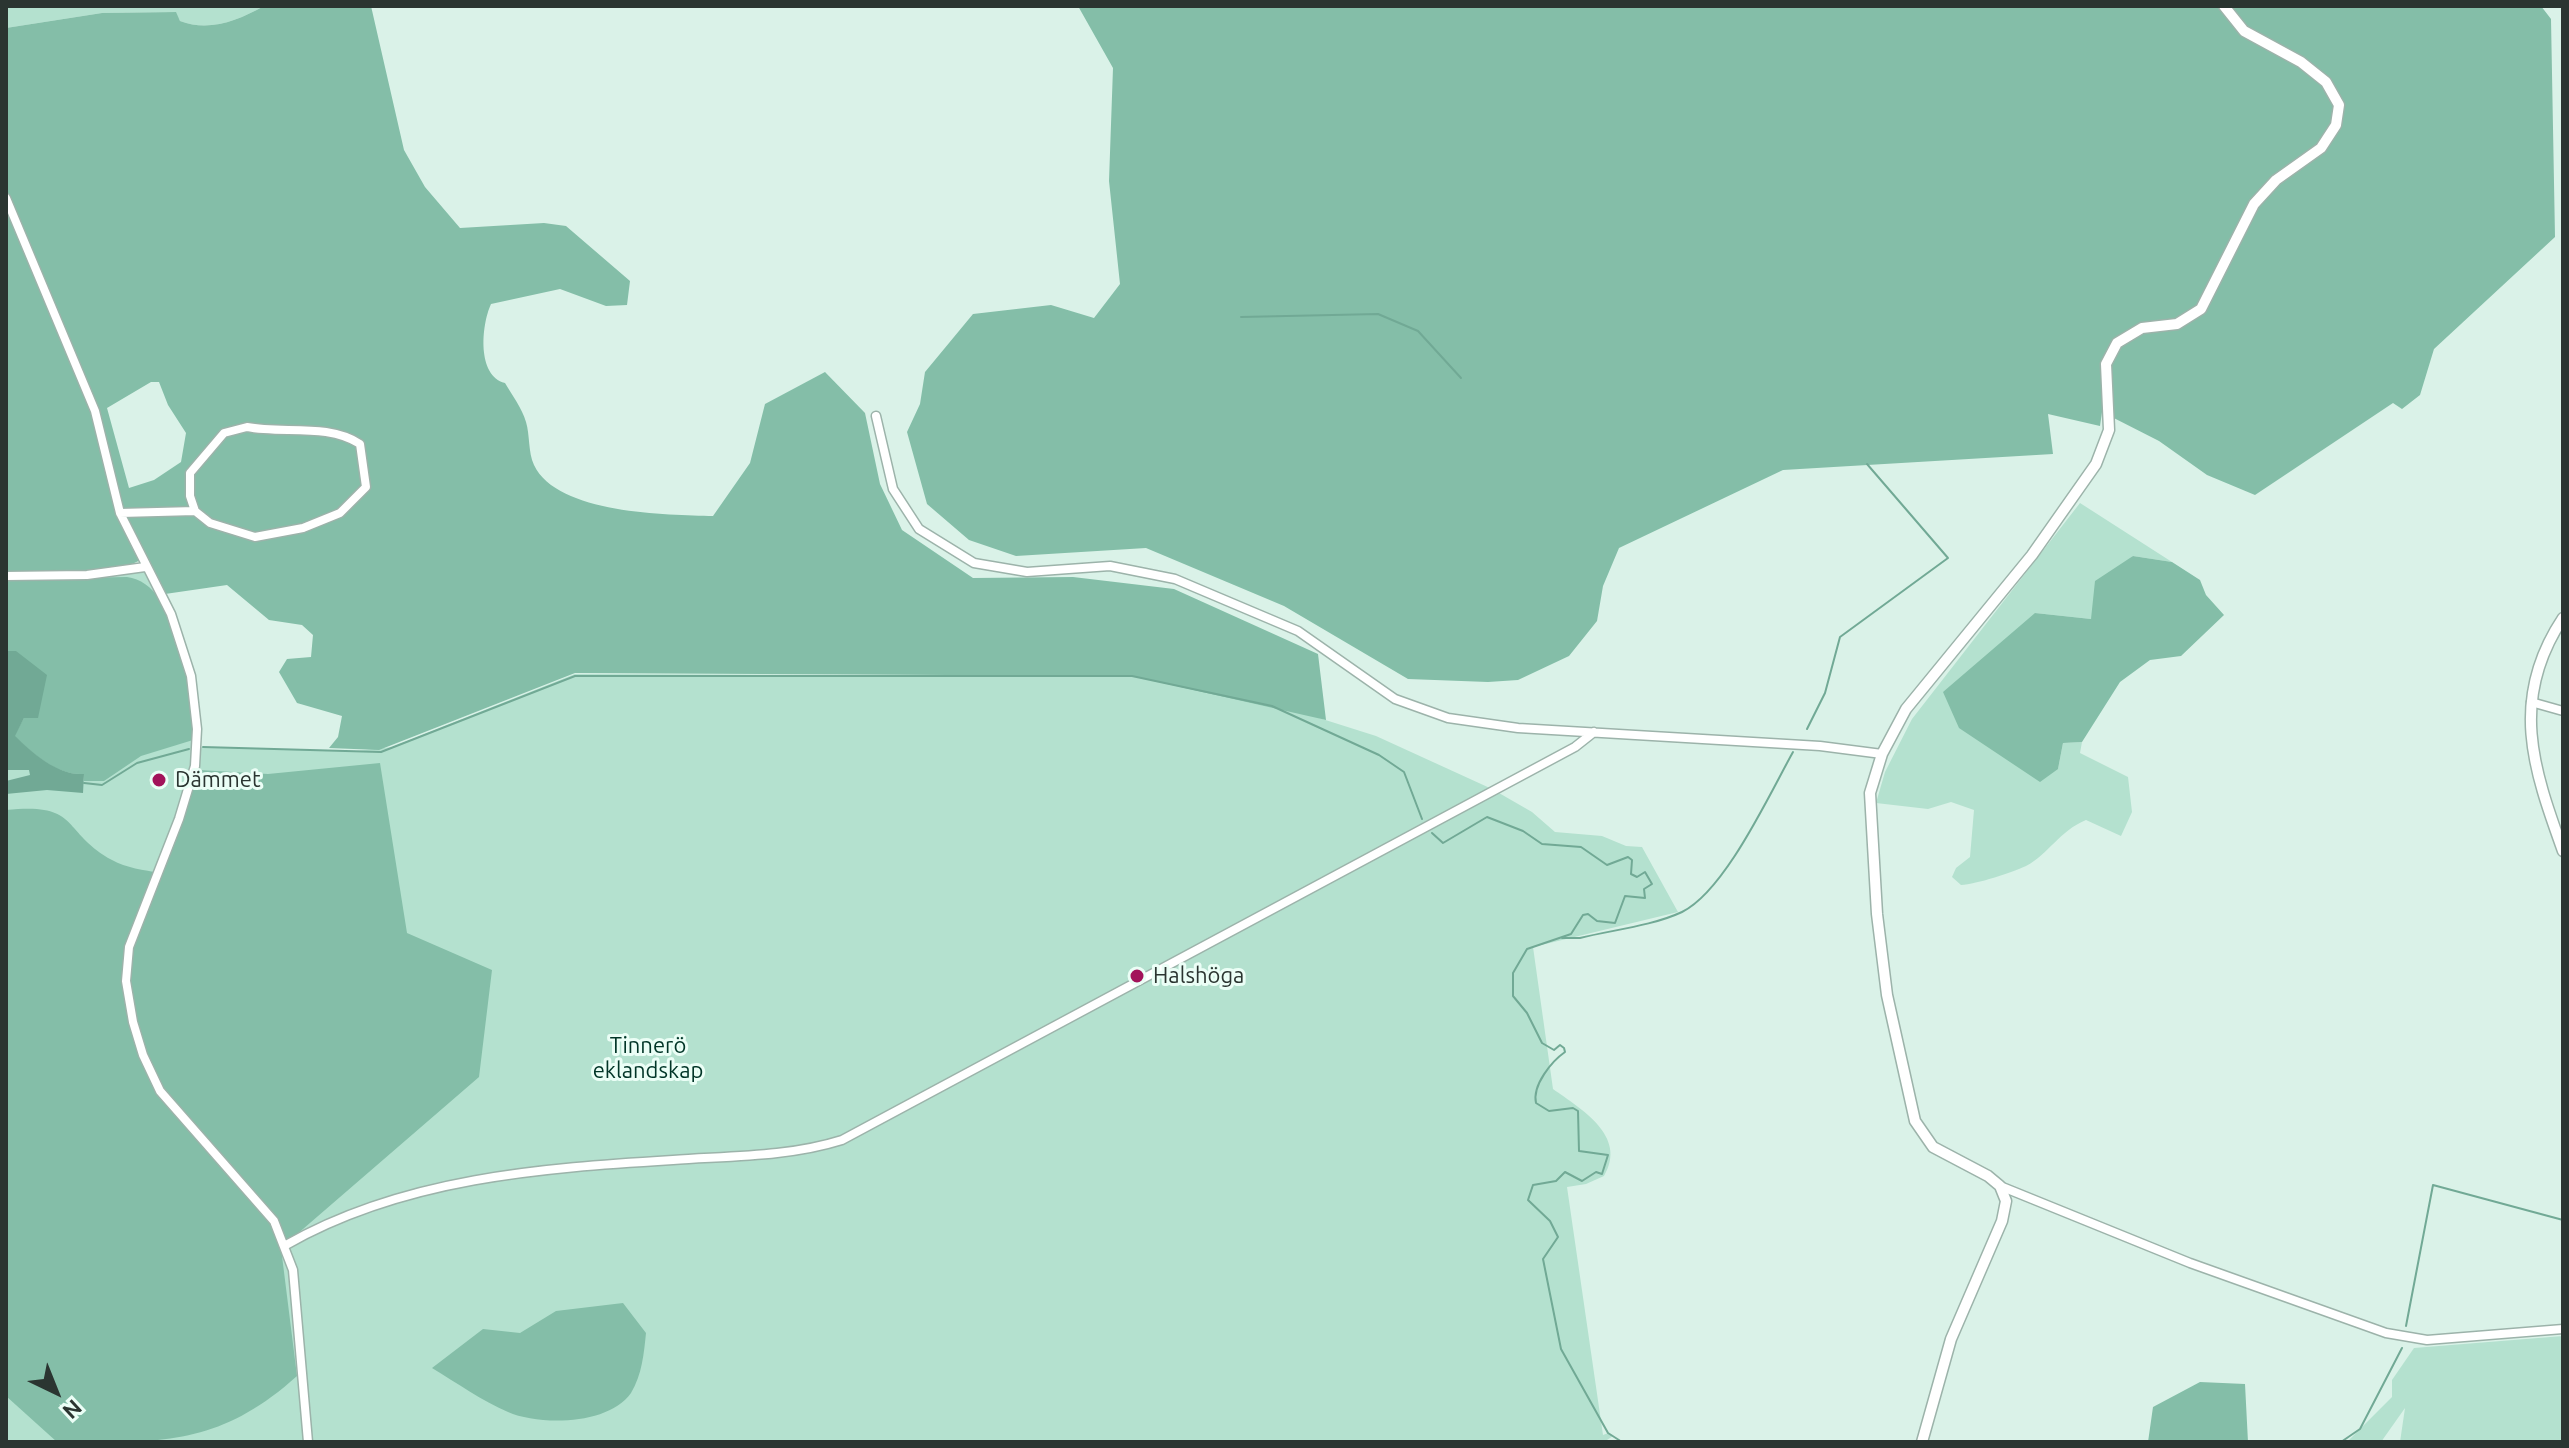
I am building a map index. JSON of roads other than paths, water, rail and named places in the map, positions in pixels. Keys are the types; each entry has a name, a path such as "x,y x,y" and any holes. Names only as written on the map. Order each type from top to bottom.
{"street":[{"path":"2224,6 2244,31 2301,62 2326,82 2339,105 2336,125 2321,148 2276,180 2254,204 2201,309 2185,321 2142,328 2117,343 2106,364 2109,430 2096,464 2032,555 1906,709 1882,754 1873,778 1870,806 1877,914 1887,995 1913,1114 1933,1147 1988,1176 2000,1186 2190,1263 2386,1333 2427,1340 2563,1329"},
{"path":"6,198 95,411 120,513 171,614 186,654 197,729 192,781 129,947 125,967 129,1004 143,1055 160,1091 274,1221 286,1245 293,1270 308,1442"},
{"path":"876,416 893,489 919,529 974,563 1027,572 1110,566 1152,572 1246,606 1298,631 1395,699 1426,713 1484,724 1820,746 1882,754"},
{"path":"120,513 195,511 210,523 255,537 303,528 340,513 366,487 360,444 350,438 297,428 231,429 190,473 190,496 195,511"},
{"path":"6,576 87,575 145,567"},
{"path":"2563,618 2544,649 2531,702 2529,733 2532,759 2563,851"},
{"path":"2531,702 2563,711"},
{"path":"286,1245 315,1229 438,1187 478,1178 590,1165 788,1152 842,1140 1575,747 1594,732"},
{"path":"1922,1442 1951,1339 2006,1210 2000,1186"}],"waterway":[{"path":"1241,317 1378,314 1418,331 1461,378"},
{"path":"1807,729 1825,693 1840,637 1948,558 1867,464"},
{"path":"203,747 381,752 575,676 1132,676 1272,706 1379,755 1404,772 1422,819"},
{"path":"84,783 102,785 137,763 189,749"},
{"path":"1562,938 1580,938 1658,921 1682,912 1698,901 1745,840 1793,752"},
{"path":"1432,833 1443,843 1487,817 1523,831 1542,844 1581,847 1607,865 1628,857 1632,860 1631,874 1637,877 1645,872 1652,884 1644,889 1645,898 1625,896 1615,923 1597,921 1588,914 1583,915 1571,934 1527,949 1513,973 1513,996 1527,1013 1542,1043 1554,1050 1560,1045 1565,1052 1554,1061 1540,1081 1536,1103 1549,1111 1573,1108 1578,1111 1579,1151 1608,1155 1602,1174 1596,1172 1582,1181 1565,1172 1556,1181 1533,1185 1528,1200 1550,1221 1558,1237 1543,1259 1561,1349 1608,1433 1622,1442"},
{"path":"2406,1326 2433,1185 2563,1220"},
{"path":"2341,1442 2360,1429 2402,1348"}],"place":[{"name":"Dämmet","path":"159,780"},
{"name":"Halshöga","path":"1137,976"}],"park label":[{"name":"Tinnerö eklandskap","path":"648,1058"}]}
